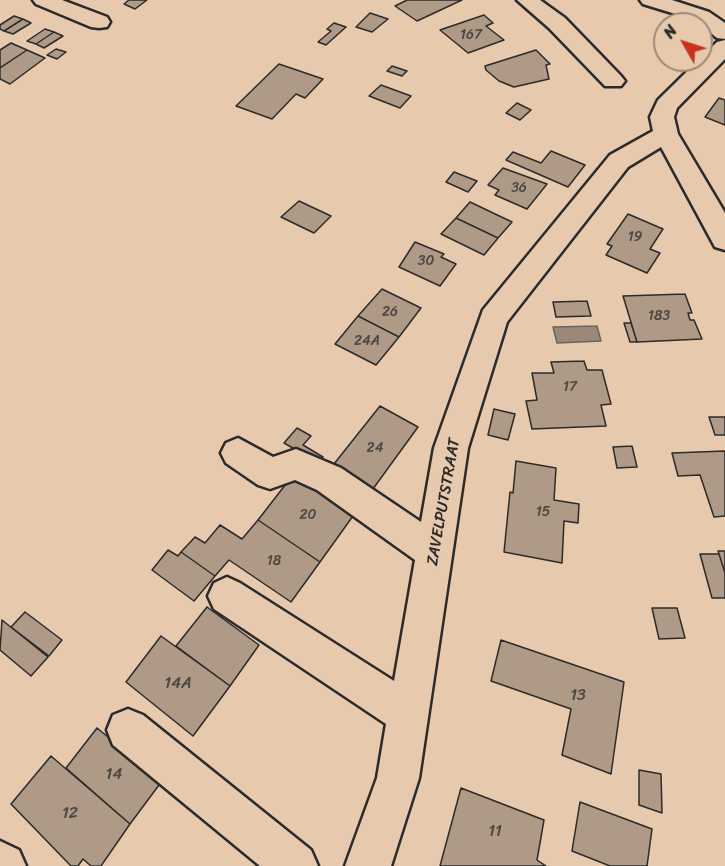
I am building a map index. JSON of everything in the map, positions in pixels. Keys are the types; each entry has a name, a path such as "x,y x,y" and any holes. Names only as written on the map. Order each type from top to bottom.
{"street":[{"path":"43,0 99,22"},
{"path":"527,0 557,23 613,81"},
{"path":"650,0 702,16 725,33"},
{"path":"725,46 666,105 662,117 666,134 703,196 725,240"},
{"name":"ZAVELPUTSTRAAT","path":"368,866 398,778 451,448 494,318 619,161 666,134"},
{"path":"237,453 270,474 296,464 329,479 434,552"},
{"path":"227,596 408,714"},
{"path":"128,730 295,866"}],"shaded area":[{"path":"597,326 601,341 557,343 553,327"}],"building":[{"path":"129,0 147,0 135,9 124,4"},
{"path":"407,0 462,0 417,21 395,6"},
{"path":"370,13 388,19 372,32 356,27"},
{"path":"484,15 493,23 486,26 504,40 468,53 440,30"},
{"path":"14,16 23,19 4,31 0,29 0,25"},
{"path":"23,19 31,23 13,34 4,31"},
{"path":"334,23 346,27 326,45 318,42 331,31 327,29"},
{"path":"45,29 54,32 36,44 27,41"},
{"path":"54,32 63,36 44,48 36,44"},
{"path":"11,43 27,50 0,68 0,50"},
{"path":"56,49 66,52 57,59 47,55"},
{"path":"27,50 45,58 10,84 0,79 0,68"},
{"path":"536,50 550,64 546,65 549,79 514,87 499,81 486,70 485,66"},
{"path":"279,64 323,79 305,98 296,94 272,119 236,106"},
{"path":"392,66 407,71 402,76 387,71"},
{"path":"381,85 411,96 400,108 369,96"},
{"path":"719,98 725,100 725,125 705,117"},
{"path":"517,103 531,110 520,120 506,113"},
{"path":"551,151 585,165 568,187 506,160 513,152 541,163"},
{"path":"503,168 547,184 527,209 495,195 499,190 488,185"},
{"path":"454,172 477,181 468,192 446,182"},
{"path":"299,201 331,216 314,233 281,217"},
{"path":"470,202 512,222 498,238 456,218"},
{"path":"628,214 663,229 650,249 660,253 647,273 606,255 612,246 607,244"},
{"path":"456,218 498,238 484,255 441,234"},
{"path":"415,242 444,254 441,257 456,264 440,286 399,267"},
{"path":"382,289 421,308 399,337 358,316"},
{"path":"685,294 692,313 688,313 690,320 694,320 702,339 637,342 623,296"},
{"path":"587,301 591,316 556,317 553,302"},
{"path":"358,316 399,337 376,365 335,344"},
{"path":"624,323 631,323 637,342 630,342"},
{"path":"584,361 587,370 602,370 611,404 601,405 606,426 532,429 526,401 537,400 532,373 554,373 551,362"},
{"path":"380,406 418,427 370,493 330,469"},
{"path":"494,409 515,414 508,440 488,435"},
{"path":"709,417 725,417 725,435 715,435"},
{"path":"297,428 311,436 303,445 323,457 319,463 284,443"},
{"path":"632,446 637,467 617,468 613,447"},
{"path":"725,451 725,516 714,517 700,475 678,476 672,453"},
{"path":"516,461 556,468 554,500 579,504 578,523 564,521 562,563 504,552 510,492 513,493"},
{"path":"296,471 358,509 320,562 258,520"},
{"path":"258,520 320,562 291,602 229,560 215,576 181,552 195,537 205,543 220,525 242,539"},
{"path":"168,550 178,556 181,552 215,576 194,601 152,570"},
{"path":"718,551 725,551 725,573 719,554"},
{"path":"700,554 719,554 725,573 725,598 712,598"},
{"path":"207,607 259,645 230,686 176,646"},
{"path":"652,608 677,608 685,638 659,639"},
{"path":"25,612 62,640 49,656 11,627"},
{"path":"2,620 48,657 31,676 0,650"},
{"path":"161,636 230,686 193,736 126,682"},
{"path":"501,640 624,682 611,774 562,755 571,709 491,681"},
{"path":"97,728 162,781 130,824 66,768"},
{"path":"51,756 130,824 101,866 91,866 83,859 78,866 71,866 11,804"},
{"path":"639,770 661,774 662,813 639,805"},
{"path":"461,788 544,820 537,860 546,866 440,866"},
{"path":"580,802 652,829 647,866 610,866 572,851"}]}
